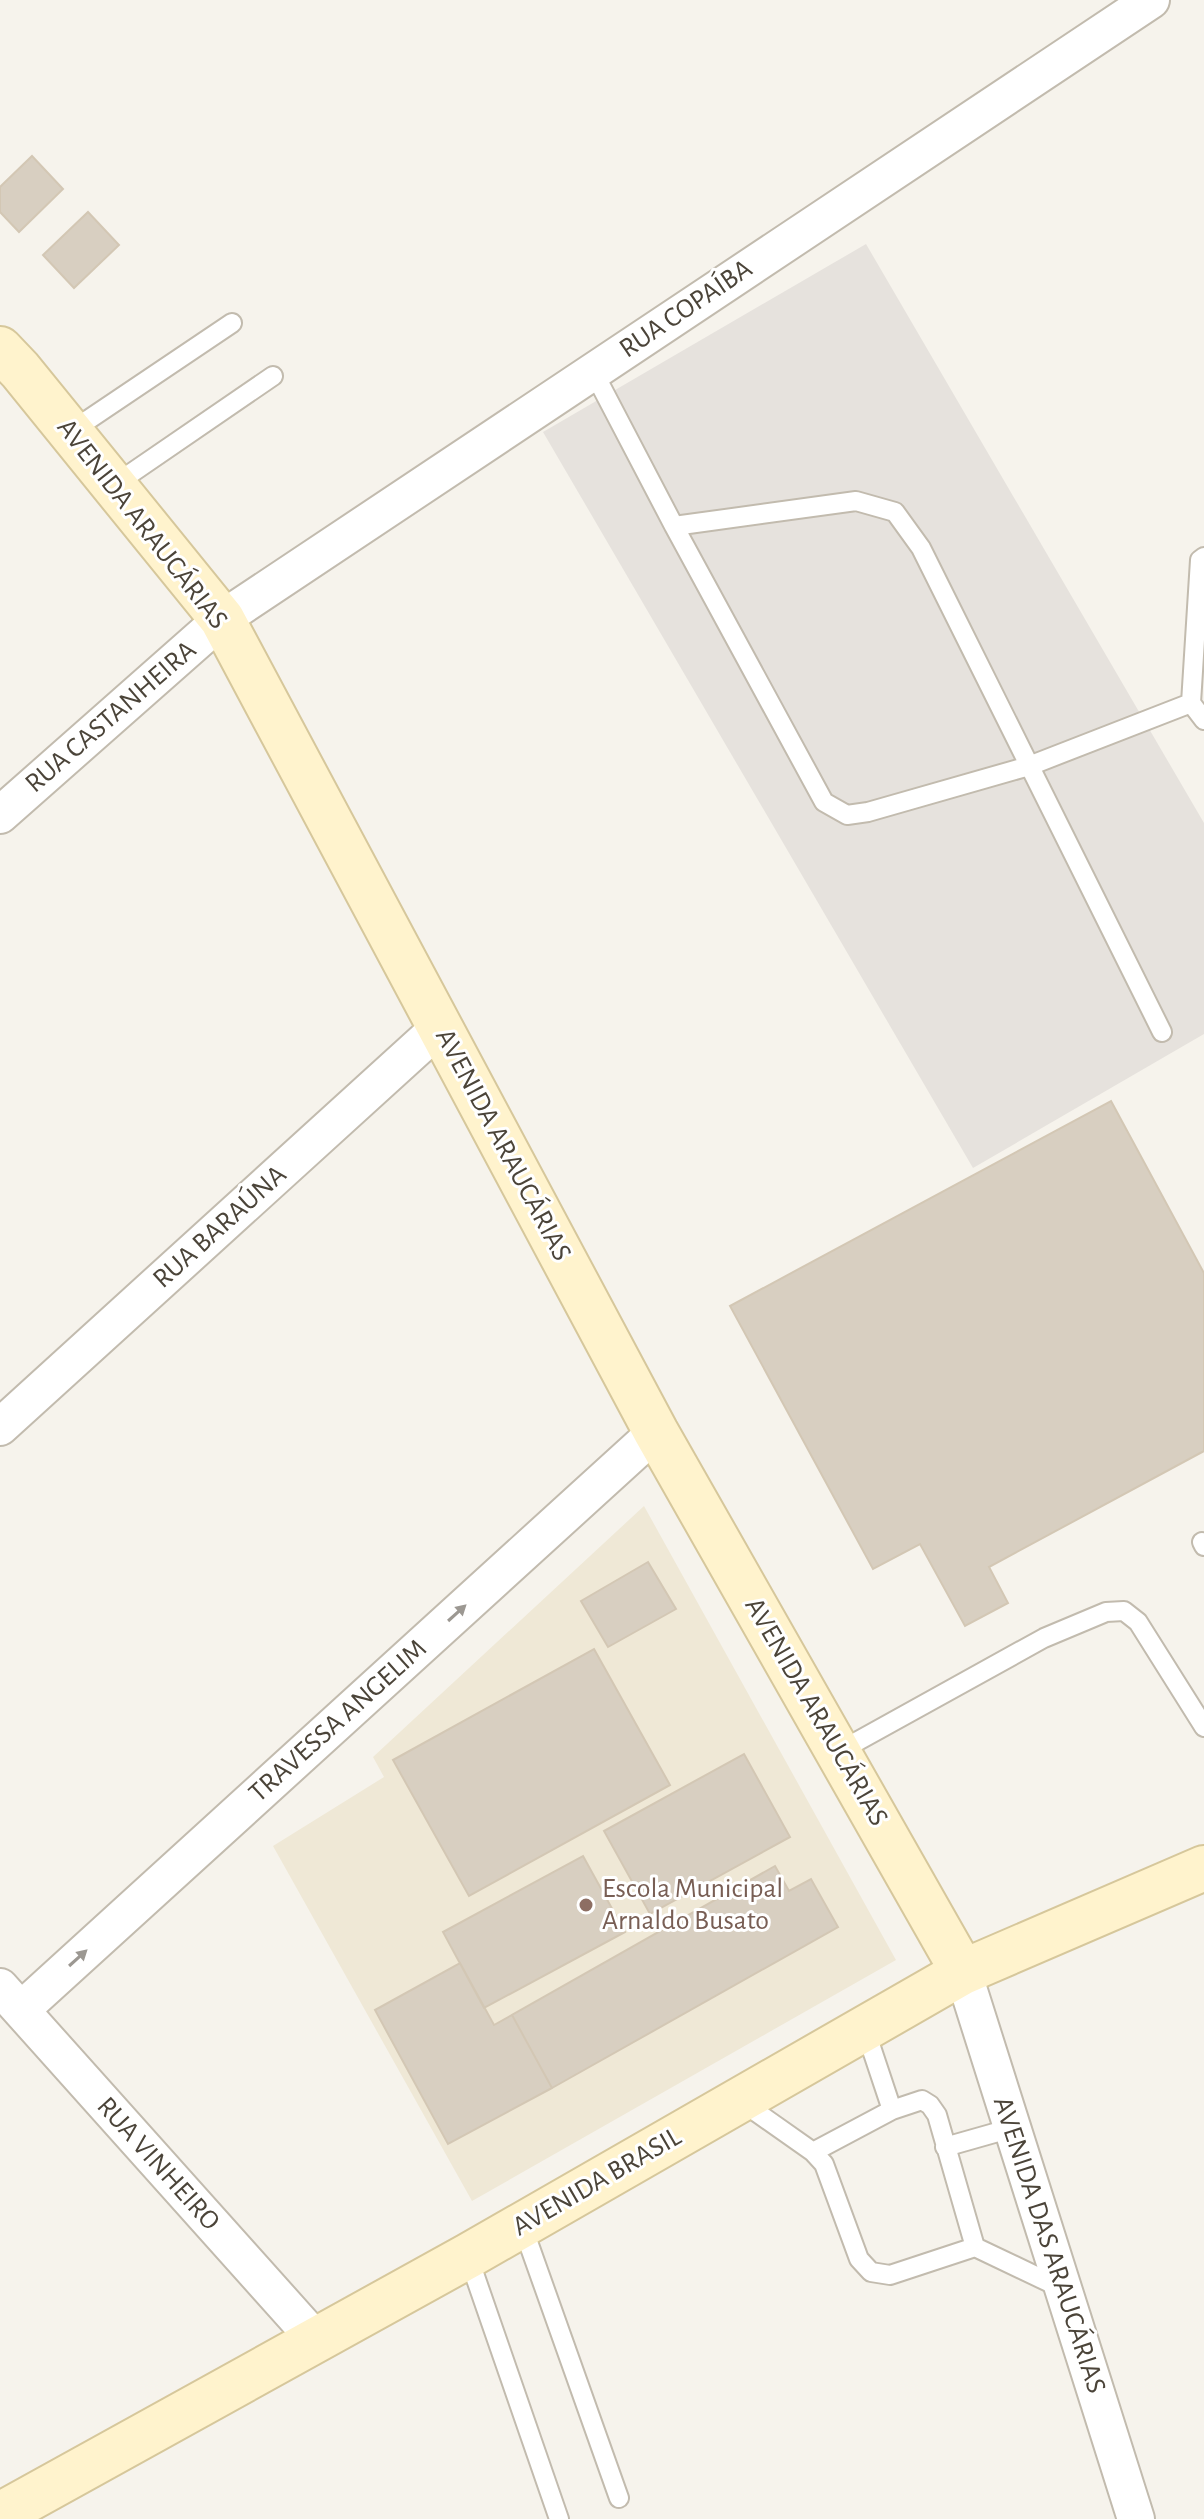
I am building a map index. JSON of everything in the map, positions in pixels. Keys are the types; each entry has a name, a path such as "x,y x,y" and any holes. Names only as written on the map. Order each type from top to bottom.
{"main road":[{"name":"AVENIDA ARAUCÁRIAS","path":"0,349 222,619 656,1432 963,1972"},
{"name":"AVENIDA BRASIL","path":"0,2515 468,2256 963,1972 1204,1868"}],"street":[{"name":"RUA COPAÍBA","path":"222,619 1151,0"},
{"name":"RUA CASTANHEIRA","path":"0,815 222,619"},
{"name":"RUA BARAÚNA","path":"0,1427 440,1027"},
{"name":"TRAVESSA ANGELIM","path":"10,1999 656,1432"},
{"name":"AVENIDA DAS ARAUCÁRIAS","path":"963,1972 1136,2519"},
{"name":"RUA VINHEIRO","path":"10,1999 316,2340"}],"lane":[{"path":"70,432 232,323"},
{"path":"593,371 824,802 847,815 868,812 1029,766 1191,703"},
{"path":"114,485 273,376"},
{"path":"674,526 856,501 895,512 921,548 1162,1032"},
{"path":"1204,557 1200,560 1191,703 1204,720"},
{"path":"838,1752 1044,1638 1106,1612 1124,1611 1138,1622 1204,1727"},
{"path":"865,2028 892,2110"},
{"path":"740,2100 813,2152 824,2164 859,2259 871,2272 890,2275 975,2247 1064,2289"},
{"path":"813,2152 892,2110 922,2100 937,2115 975,2247"},
{"path":"945,2147 1012,2128"},
{"path":"522,2225 619,2498"},
{"path":"468,2256 559,2519"}],"shaded area":[{"path":"866,244 1204,823 1204,1034 973,1168 543,432"},
{"name":"Escola Municipal Arnaldo Busato","path":"644,1506 896,1960 472,2201 273,1846 384,1777 373,1757"}],"building":[{"path":"32,156 63,189 19,232 0,212 0,187"},
{"path":"88,212 119,245 74,288 43,255"},
{"path":"1111,1101 1204,1273 1204,1451 989,1567 1008,1603 965,1626 920,1544 873,1569 730,1306"},
{"path":"648,1562 676,1609 608,1647 581,1601"},
{"path":"594,1649 670,1785 469,1896 393,1760"},
{"path":"744,1754 790,1837 650,1914 604,1831"},
{"path":"583,1856 625,1932 484,2008 443,1932"},
{"path":"775,1866 789,1891 811,1879 838,1927 552,2088 512,2015"},
{"path":"460,1963 494,2025 512,2015 552,2088 448,2144 375,2010"}],"place":[{"name":"Escola Municipal Arnaldo Busato","path":"586,1905"}]}
